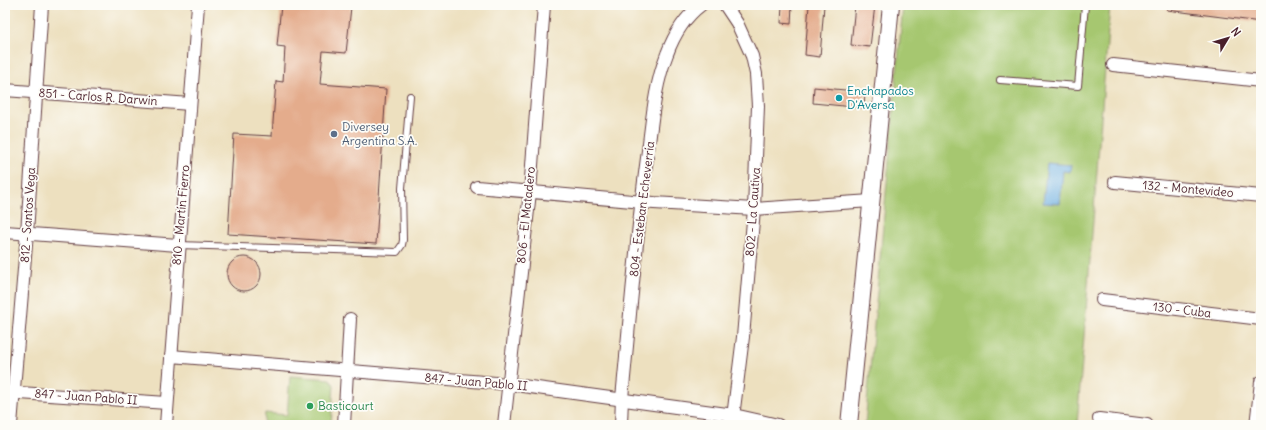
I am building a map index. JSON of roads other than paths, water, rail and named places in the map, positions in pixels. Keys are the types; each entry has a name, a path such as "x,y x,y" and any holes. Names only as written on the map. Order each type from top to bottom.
{"main road":[{"path":"849,425 891,5"}],"street":[{"name":"812 - Santos Vega","path":"11,425 9,392 27,233 42,5"},
{"name":"810 - Martín Fierro","path":"166,425 178,245 198,5"},
{"name":"806 - El Matadero","path":"504,425 530,192 544,5"},
{"name":"804 - Esteban Echeverría","path":"621,425 622,398 641,202 656,95 666,54 682,24 701,5"},
{"name":"802 - La Cautiva","path":"725,5 745,38 752,56 756,74 758,106 754,209 733,420"},
{"path":"1114,65 1261,81"},
{"name":"851 - Carlos R. Darwin","path":"5,90 190,104"},
{"name":"132 - Montevideo","path":"1115,182 1261,196"},
{"path":"477,187 641,202 754,209 871,201"},
{"path":"5,232 178,245"},
{"name":"130 - Cuba","path":"1102,300 1261,319"},
{"path":"344,425 350,319"},
{"name":"847 - Juan Pablo II","path":"171,356 508,384 622,398 733,420 778,425"},
{"path":"1256,425 1261,382"},
{"name":"847 - Juan Pablo II","path":"9,392 167,403"},
{"path":"1099,420 1147,425"}],"lane":[{"path":"1000,80 1078,86 1085,5"},
{"path":"178,245 397,252 402,245 403,240 402,188 410,96"}],"water":[{"path":"1047,163 1071,165 1070,172 1063,171 1060,204 1043,203"}],"place":[{"name":"Enchapados D'Aversa","path":"839,98"},
{"name":"Diversey Argentina S.A.","path":"334,134"},
{"name":"Basticourt","path":"310,406"}]}
